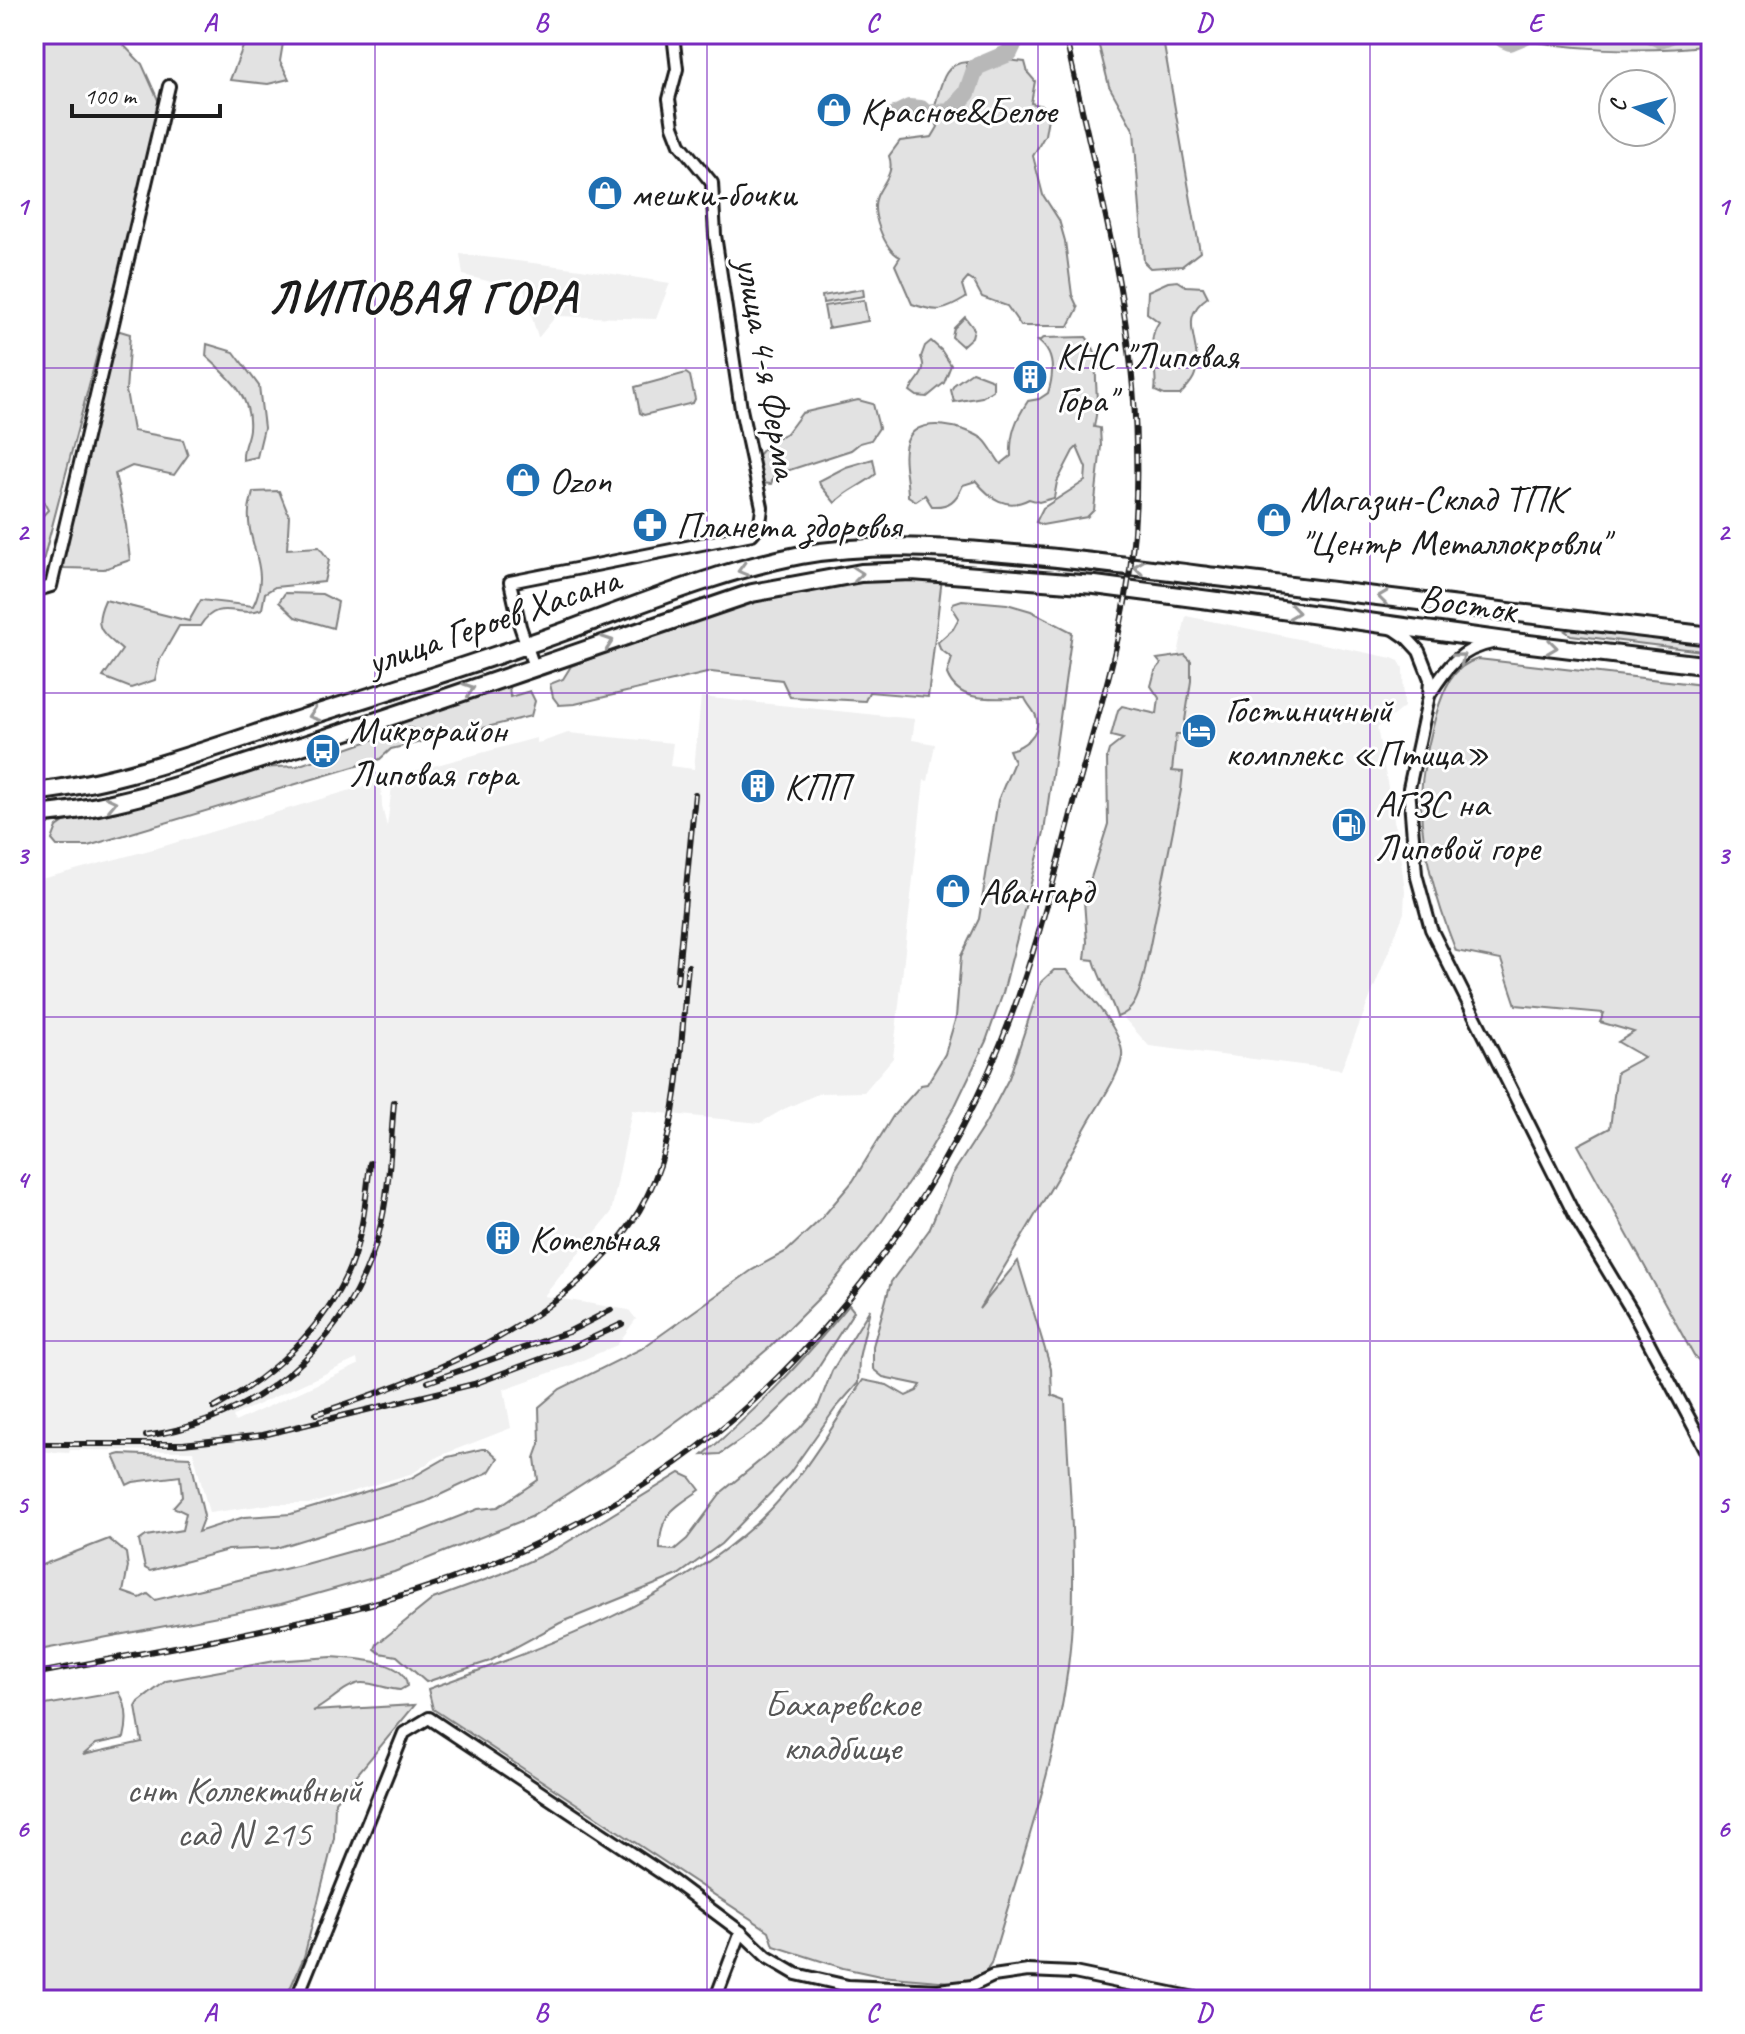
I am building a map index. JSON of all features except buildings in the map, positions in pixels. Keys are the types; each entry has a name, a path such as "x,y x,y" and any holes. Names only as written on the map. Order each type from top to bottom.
{"main road":[{"name":"улица Героев Хасана","path":"34,792 154,767 526,645 745,569 801,556 857,548 912,547 1097,561 1217,577"},
{"name":"улица Героев Хасана","path":"34,815 102,805 171,787 349,731 752,593 861,573 912,571 964,574 1095,585 1217,601"},
{"name":"Восток","path":"1217,577 1711,636"},
{"name":"Восток","path":"1217,601 1711,666"}],"street":[{"name":"улица 4-я Ферма","path":"534,667 510,582 752,534 761,518 762,507 741,409 715,235 712,183 680,144 673,126 669,99 677,69 673,34"},
{"path":"34,591 51,586 169,86"},
{"path":"1386,624 1407,638 1423,657 1430,679 1429,696 1410,774 1409,800 1416,874 1431,929 1570,1206 1632,1311 1711,1459"},
{"path":"1429,696 1459,655 1481,645 1505,641"},
{"path":"296,2000 404,1733 429,1718 666,1876 741,1932 767,1957 796,1974 848,1986 913,1990 958,1989 982,1983 993,1976 1028,1971 1074,1973 1205,2000"},
{"path":"715,2000 741,1932"}],"shaded area":[{"path":"460,254 670,283 656,319 556,316 538,338 524,290 463,275"},
{"path":"1186,616 1392,658 1399,661 1403,668 1404,707 1377,728 1399,847 1405,890 1404,913 1341,1070 1149,1046 1104,996 1116,963"},
{"path":"701,697 915,719 912,740 935,744 928,781 924,780 893,1058 864,1092 820,1093 760,1123 632,1110 611,1213 544,1296 629,1310 636,1319 617,1345 504,1389 511,1428 439,1456 413,1473 311,1504 272,1504 209,1513 193,1451 34,1451 34,881 161,847 381,781 387,827 393,777 536,738 536,743 568,733 673,743 670,766 694,769","holes":["357,1359 358,1365 235,1422 233,1416"]}],"green space":[{"path":"34,34 113,34 142,64 159,102 139,194 38,580 34,582 34,525 48,510 34,484 34,355 37,340 34,318"},
{"path":"248,34 302,34 301,39 283,43 280,61 289,79 268,84 230,80"},
{"path":"1096,34 1162,34 1200,252 1182,266 1150,268 1144,262 1134,131 1109,86"},
{"path":"1500,34 1711,34 1711,45 1605,49 1550,44"},
{"path":"1006,60 1025,62 1028,73 1035,81 1031,103 1043,106 1049,112 1045,135 1033,156 1043,195 1059,220 1065,241 1072,295 1078,308 1069,326 1021,326 1007,306 982,297 974,282 968,278 962,285 966,298 952,306 934,310 912,304 895,265 900,257 884,238 877,220 875,203 889,172 889,156 900,141 932,137 938,127 932,113 946,74 958,64 967,62 967,86 978,73"},
{"path":"1178,281 1186,286 1203,287 1208,297 1193,314 1192,332 1197,363 1194,377 1180,395 1164,395 1155,391 1152,347 1159,322 1147,313 1148,291"},
{"path":"863,289 864,296 823,303 822,296"},
{"path":"864,300 868,321 828,328 824,306"},
{"path":"965,317 974,329 972,337 962,346 952,337 954,328"},
{"path":"120,331 130,334 126,391 133,431 183,440 188,455 174,475 132,466 115,474 130,560 104,569 64,568 61,556 114,334"},
{"path":"1086,337 1096,358 1094,427 1100,428 1101,446 1094,510 1087,517 1042,525 1036,522 1043,508 1085,481 1086,468 1077,447 1057,482 1054,498 1039,502 1029,499 1006,503 987,493 976,481 963,485 955,499 943,505 932,506 925,495 916,501 908,496 905,452 908,439 914,432 933,425 966,431 983,439 1001,464 1011,456 1015,427 1028,401 1048,393 1052,364 1048,352 1038,341 1044,338"},
{"path":"931,341 951,365 944,383 927,397 917,396 910,391 922,371 921,357 925,346"},
{"path":"207,344 234,352 259,386 264,428 257,457 243,460 249,429 247,406 237,388 206,356"},
{"path":"972,372 993,380 993,390 982,397 954,402 951,390"},
{"path":"686,373 690,376 695,399 693,403 644,415 640,413 635,387"},
{"path":"858,400 873,404 879,428 871,440 851,450 774,475 771,484 761,483 757,456 770,441 787,433 802,413"},
{"path":"873,459 876,474 835,503 820,485 819,481 846,467"},
{"path":"279,491 289,516 287,549 319,547 329,560 324,582 275,587 265,593 262,609 244,612 221,610 207,617 200,626 179,626 160,659 155,680 131,688 103,677 122,650 109,639 99,624 105,600 189,621 201,600 253,606 260,581 249,523 250,504 253,492"},
{"path":"942,578 928,697 869,692 865,701 790,697 782,680 711,672 575,704 559,705 553,697 550,684 563,679 571,666 742,606 777,596 849,583"},
{"path":"285,593 322,594 338,602 333,628 295,617 279,602"},
{"path":"962,600 1007,604 1031,611 1072,632 1044,832 1003,993 986,1041 955,1106 924,1160 876,1230 824,1293 770,1347 723,1387 655,1437 531,1517 394,1572 281,1604 34,1651 34,1568 109,1539 126,1553 128,1567 123,1592 140,1598 148,1594 155,1600 305,1564 417,1533 478,1509 498,1507 538,1480 535,1458 540,1444 539,1407 560,1389 641,1349 752,1270 787,1251 821,1219 853,1181 893,1116 921,1085 927,1084 945,1054 956,1017 961,956 979,919 998,800 1014,762 1009,750 1026,742 1036,728 1036,716 1025,698 980,698 970,695 953,684 947,674 952,658 940,649 938,642 953,629 959,618 952,607 953,603"},
{"path":"1572,628 1711,643 1711,652 1571,635 1565,631"},
{"path":"1185,655 1191,661 1191,681 1183,734 1176,734 1172,771 1183,772 1181,790 1144,975 1133,1006 1117,1017 1094,960 1085,959 1084,900 1108,824 1107,757 1109,750 1123,739 1111,736 1122,706 1157,714 1159,698 1151,686 1155,671 1161,664 1157,659"},
{"path":"1478,659 1711,686 1711,1371 1694,1356 1578,1145 1610,1128 1617,1072 1644,1057 1618,1042 1634,1032 1600,1022 1604,1013 1516,1005 1501,960 1456,951 1444,917 1424,843 1421,807 1423,772 1433,726 1446,689 1461,667"},
{"path":"509,684 510,697 530,691 535,701 531,716 447,737 389,723"},
{"path":"378,738 421,742 391,749 380,759 88,846 57,846 52,840 57,827 64,822 258,768 297,766"},
{"name":"Бахаревское кладбище","path":"1054,970 1067,970 1092,999 1117,1035 1122,1057 1108,1091 979,1309 1018,1261 1051,1369 1052,1395 1065,1400 1073,1593 1062,1707 1042,1794 991,1964 982,1977 972,1981 880,1976 774,1946 769,1931 433,1709 428,1689 559,1640 644,1601 684,1578 722,1552 774,1506 815,1454 863,1380 887,1385 906,1396 917,1391 921,1385 883,1377 873,1369 873,1346 891,1282 929,1230 952,1175 985,1124 1009,1078 1041,982"},
{"path":"849,1305 854,1311 811,1378 765,1423 720,1454 703,1455 780,1383"},
{"path":"870,1309 859,1358 858,1383 835,1409 789,1474 721,1544 678,1575 560,1623 490,1661 426,1682 397,1656 375,1649 377,1644 433,1599 501,1574 556,1549 680,1473 691,1478 700,1490 676,1507 665,1520 660,1549 674,1550 687,1539 723,1491 800,1428 818,1407 832,1371"},
{"path":"488,1449 498,1458 489,1472 425,1502 276,1548 228,1550 150,1571 145,1568 139,1541 146,1536 182,1530 186,1513 173,1507 182,1497 180,1476 127,1485 114,1456 190,1457 204,1516 198,1532 244,1517 291,1514 411,1478 448,1457"},
{"name":"снт Коллективный сад N 215","path":"332,1657 388,1665 398,1670 407,1686 400,1690 367,1683 356,1684 313,1711 415,1705 335,1801 334,1838 304,1957 285,2000 34,2000 34,1707 119,1692 126,1714 124,1738 96,1744 83,1755 142,1742 136,1707 166,1681 274,1661"}],"waterway":[{"path":"897,114 909,108 921,109 925,114 950,112 967,93 976,67 1009,53 1018,34"},
{"path":"1501,34 1503,39 1510,42 1529,34"},
{"path":"1649,34 1660,39 1673,34"}],"railway":[{"path":"34,1674 250,1632 378,1602 471,1572 589,1517 679,1461 739,1414 795,1360 846,1302 893,1240 935,1175 972,1108 1002,1040 1025,976 1110,673 1130,566 1136,470 1134,394 1128,342 1111,239 1065,34"},
{"path":"677,982 695,794"},
{"path":"316,1414 417,1377 468,1354 518,1326 565,1293 605,1256 637,1213 660,1165 667,1141 676,1091 688,966"},
{"path":"146,1436 186,1427 224,1413 260,1394 292,1371 320,1343 345,1311 364,1275 382,1220 394,1102"},
{"path":"214,1408 275,1366 294,1349 326,1310 350,1267 358,1242 370,1163"},
{"path":"428,1382 568,1332 611,1310"},
{"path":"34,1444 183,1444 263,1435 474,1384 575,1346 622,1324"}],"place":[{"name":"Красное&Белое","path":"834,110"},
{"name":"мешки-бочки","path":"605,193"},
{"name":"КНС \"Липовая Гора\"","path":"1030,377"},
{"name":"Ozon","path":"523,480"},
{"name":"Магазин-Склад ТПК \"Центр Металлокровли\"","path":"1274,520"},
{"name":"Планета здоровья","path":"650,525"},
{"name":"Гостиничный комплекс «Птица»","path":"1199,731"},
{"name":"Микрорайон Липовая гора","path":"323,751"},
{"name":"КПП","path":"758,786"},
{"name":"АГЗС на Липовой горе","path":"1349,825"},
{"name":"Авангард","path":"953,891"},
{"name":"Котельная","path":"503,1238"}],"district":[{"name":"ЛИПОВАЯ ГОРА","path":"423,296"}]}
